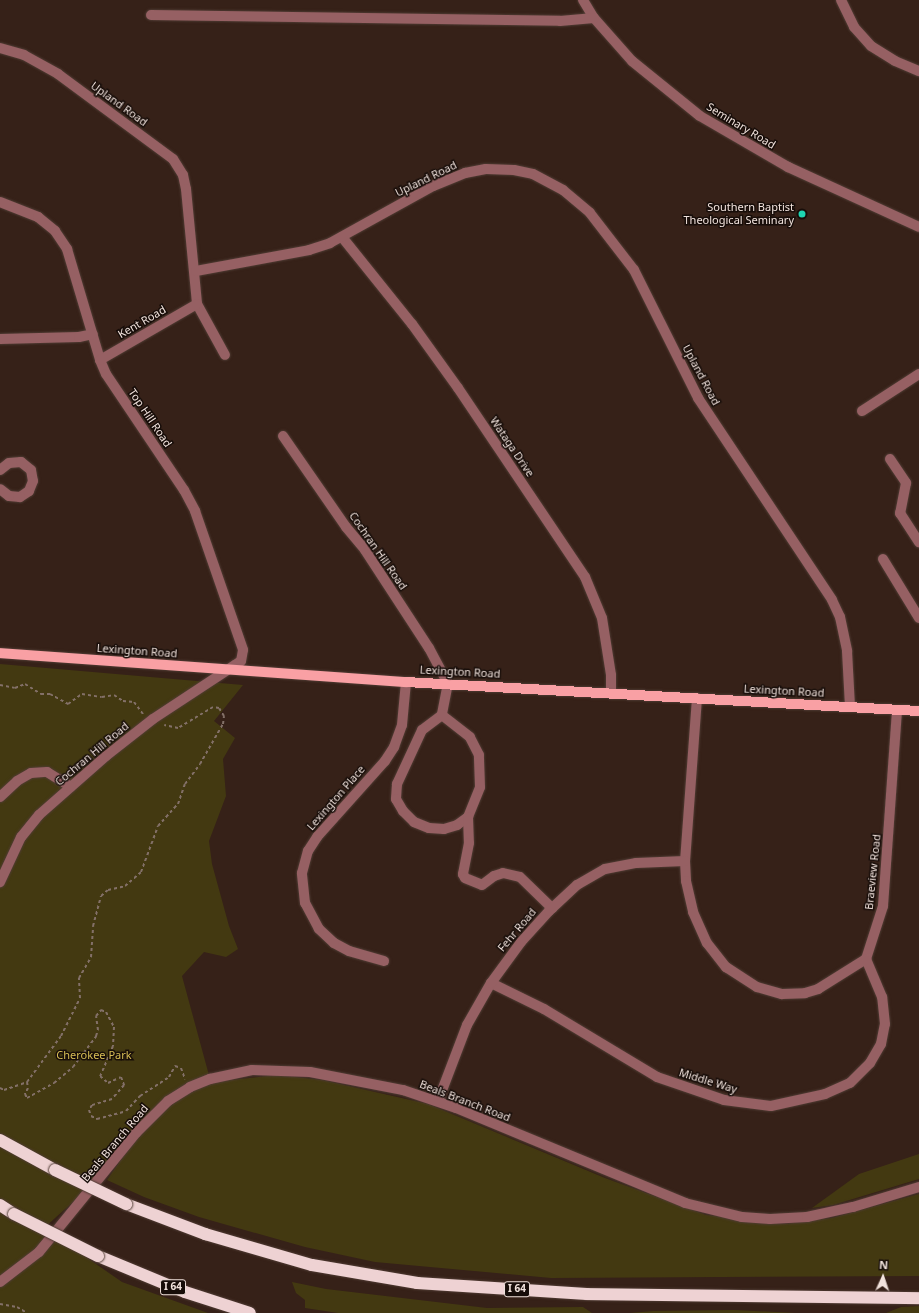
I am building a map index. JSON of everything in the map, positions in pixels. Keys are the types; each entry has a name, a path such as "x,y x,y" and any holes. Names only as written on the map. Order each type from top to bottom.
{"highway":[{"name":"I 64","path":"0,1140 55,1170 126,1204 205,1234 312,1265 417,1282 587,1294 919,1298"},
{"name":"I 64","path":"0,1205 14,1214 98,1256 185,1292 250,1313"}],"main road":[{"name":"Lexington Road","path":"0,653 406,682 448,683 919,711"}],"street":[{"name":"Seminary Road","path":"583,0 594,18 632,61 700,116 788,167 919,227"},
{"path":"841,0 854,28 871,46 895,61 919,71"},
{"path":"151,15 560,21 594,18"},
{"name":"Upland Road","path":"0,48 24,55 58,74 173,158 183,175 186,189 196,271 309,250 342,237 448,179 486,169 514,170 532,174 551,183 580,204 612,239 634,270 698,398 832,600 842,623 847,651 850,707"},
{"name":"Top Hill Road","path":"0,202 38,217 62,239 74,266 100,360 106,374 184,490 196,511 242,650 241,661 226,669"},
{"name":"Wataga Drive","path":"342,237 412,324 458,388 585,577 602,618 611,675 611,693"},
{"path":"196,271 197,304 225,355"},
{"name":"Kent Road","path":"100,360 197,304"},
{"path":"0,339 79,337 93,334"},
{"path":"862,411 919,374"},
{"name":"Cochran Hill Road","path":"283,436 346,527 365,550 429,648 448,683"},
{"path":"890,459 906,483 900,513 919,542"},
{"path":"0,470 9,463 21,462 31,470 33,475 32,486 25,495 14,498 1,493"},
{"path":"883,559 919,618"},
{"name":"Cochran Hill Road","path":"0,882 21,837 39,815 154,719 200,690 226,669"},
{"name":"Lexington Place","path":"384,961 349,951 334,943 319,929 305,903 302,873 308,851 317,837 385,760 394,747 402,725 406,682"},
{"path":"448,683 442,715 422,730 404,765 397,784 396,800 414,822 429,828 444,829 457,825 468,817"},
{"path":"697,698 686,861 686,881 693,912 707,943 726,967 757,987 782,994 805,993 832,982 866,959"},
{"name":"Braeview Road","path":"866,959 883,906 897,710"},
{"path":"442,715 470,738 479,754 480,787 468,817 469,843 463,874 465,878 482,885 494,876 503,873 520,877 552,908"},
{"path":"0,797 17,781 31,773 47,772 72,787"},
{"name":"Fehr Road","path":"438,1101 467,1025 491,983 521,942 552,908 577,885 604,869 636,863 686,861"},
{"name":"Middle Way","path":"491,983 544,1009 657,1078 724,1100 770,1106 825,1094 850,1083 870,1063 881,1044 885,1024 882,997 866,959"},
{"name":"Beals Branch Road","path":"0,1282 38,1252 150,1117 190,1087 234,1072 275,1070 326,1075 403,1090 438,1101 678,1200 706,1210 742,1217 770,1219 807,1217 853,1207 919,1187"}],"path":[{"path":"0,685 15,688 25,684 41,694 50,694 68,704 82,694 102,698 114,695 123,701 134,702 142,713 164,725 178,728 214,707 219,708 223,713 224,720 185,784 178,804 158,826 138,876 125,886 108,890 102,896 93,926 92,957 79,978 80,998 61,1036 27,1082 4,1090 0,1088"},
{"path":"27,1082 28,1088 25,1094 27,1098 54,1083 73,1067 96,1036 98,1030 96,1016 101,1010 106,1012 114,1027 113,1046 100,1076 108,1082 121,1077 124,1085 112,1099 92,1105 89,1110 91,1116 97,1119 126,1111 140,1096 169,1077 175,1066 181,1068 190,1087"},
{"path":"0,1304 17,1307 27,1313"}],"green space":[{"name":"Cherokee Park","path":"0,664 243,685 214,721 235,738 223,759 226,796 209,841 212,864 229,926 238,949 226,957 204,952 182,976 210,1079 205,1083 276,1075 322,1080 428,1104 605,1178 706,1215 785,1224 832,1218 919,1194 919,1276 551,1278 375,1262 305,1247 199,1217 144,1197 107,1180 123,1157 44,1228 122,1282 208,1313 0,1313"},
{"path":"919,1154 919,1179 833,1205 812,1208 859,1174"},
{"path":"292,1282 326,1289 487,1308 583,1307 592,1313 338,1313 305,1308 305,1300 296,1293"},
{"path":"919,1306 919,1313 886,1313 901,1307"},
{"path":"734,1310 796,1313 630,1313 653,1311"}],"place":[{"name":"Southern Baptist Theological Seminary","path":"802,214"}]}
